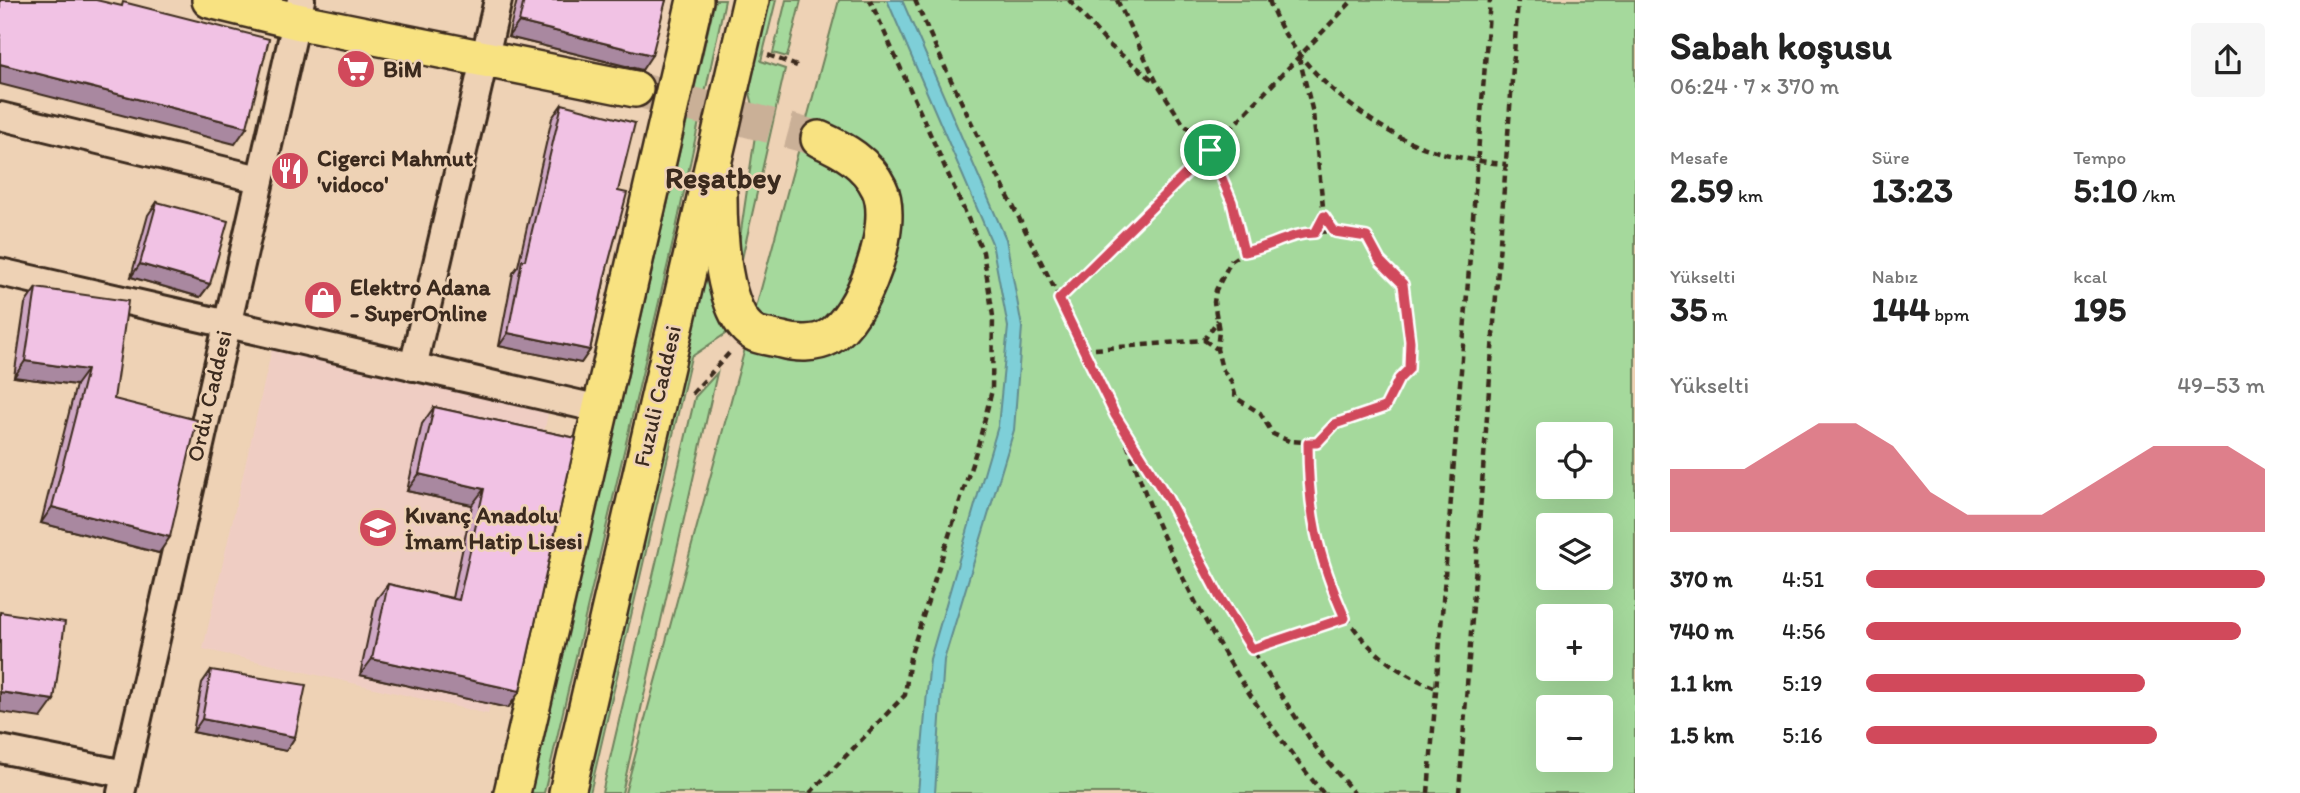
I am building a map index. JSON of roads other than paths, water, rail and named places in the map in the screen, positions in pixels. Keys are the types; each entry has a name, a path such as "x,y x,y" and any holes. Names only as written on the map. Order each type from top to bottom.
{"main road":[{"path":"210,0 298,10 493,60 635,89"},
{"path":"512,793 695,0"},
{"name":"Fuzuli Caddesi","path":"567,793 658,388 719,144 751,0"},
{"path":"493,60 536,82 631,100 658,120 665,131"},
{"path":"719,144 719,235 726,283 739,314 754,334 798,344 829,337 852,313 865,292 880,249 883,215 880,189 851,153 819,139"}],"street":[{"path":"414,367 493,60 498,0"},
{"name":"Ordu Caddesi","path":"123,784 298,10"},
{"path":"0,116 259,178"},
{"path":"0,272 600,409"},
{"path":"0,749 123,784"}],"water":[{"path":"887,0 902,0 1006,239 1022,327 1014,430 944,660 935,793 918,793 930,659 998,426 1008,327 992,243"}],"tunnel":[{"path":"635,89 819,139"}],"place":[{"name":"BiM","path":"356,69"},
{"name":"Cigerci Mahmut 'vidoco'","path":"290,171"},
{"name":"Elektro Adana - SuperOnline","path":"323,300"},
{"name":"Kıvanç Anadolu İmam Hatip Lisesi","path":"378,528"}],"district":[{"name":"Reşatbey","path":"723,178"}]}
